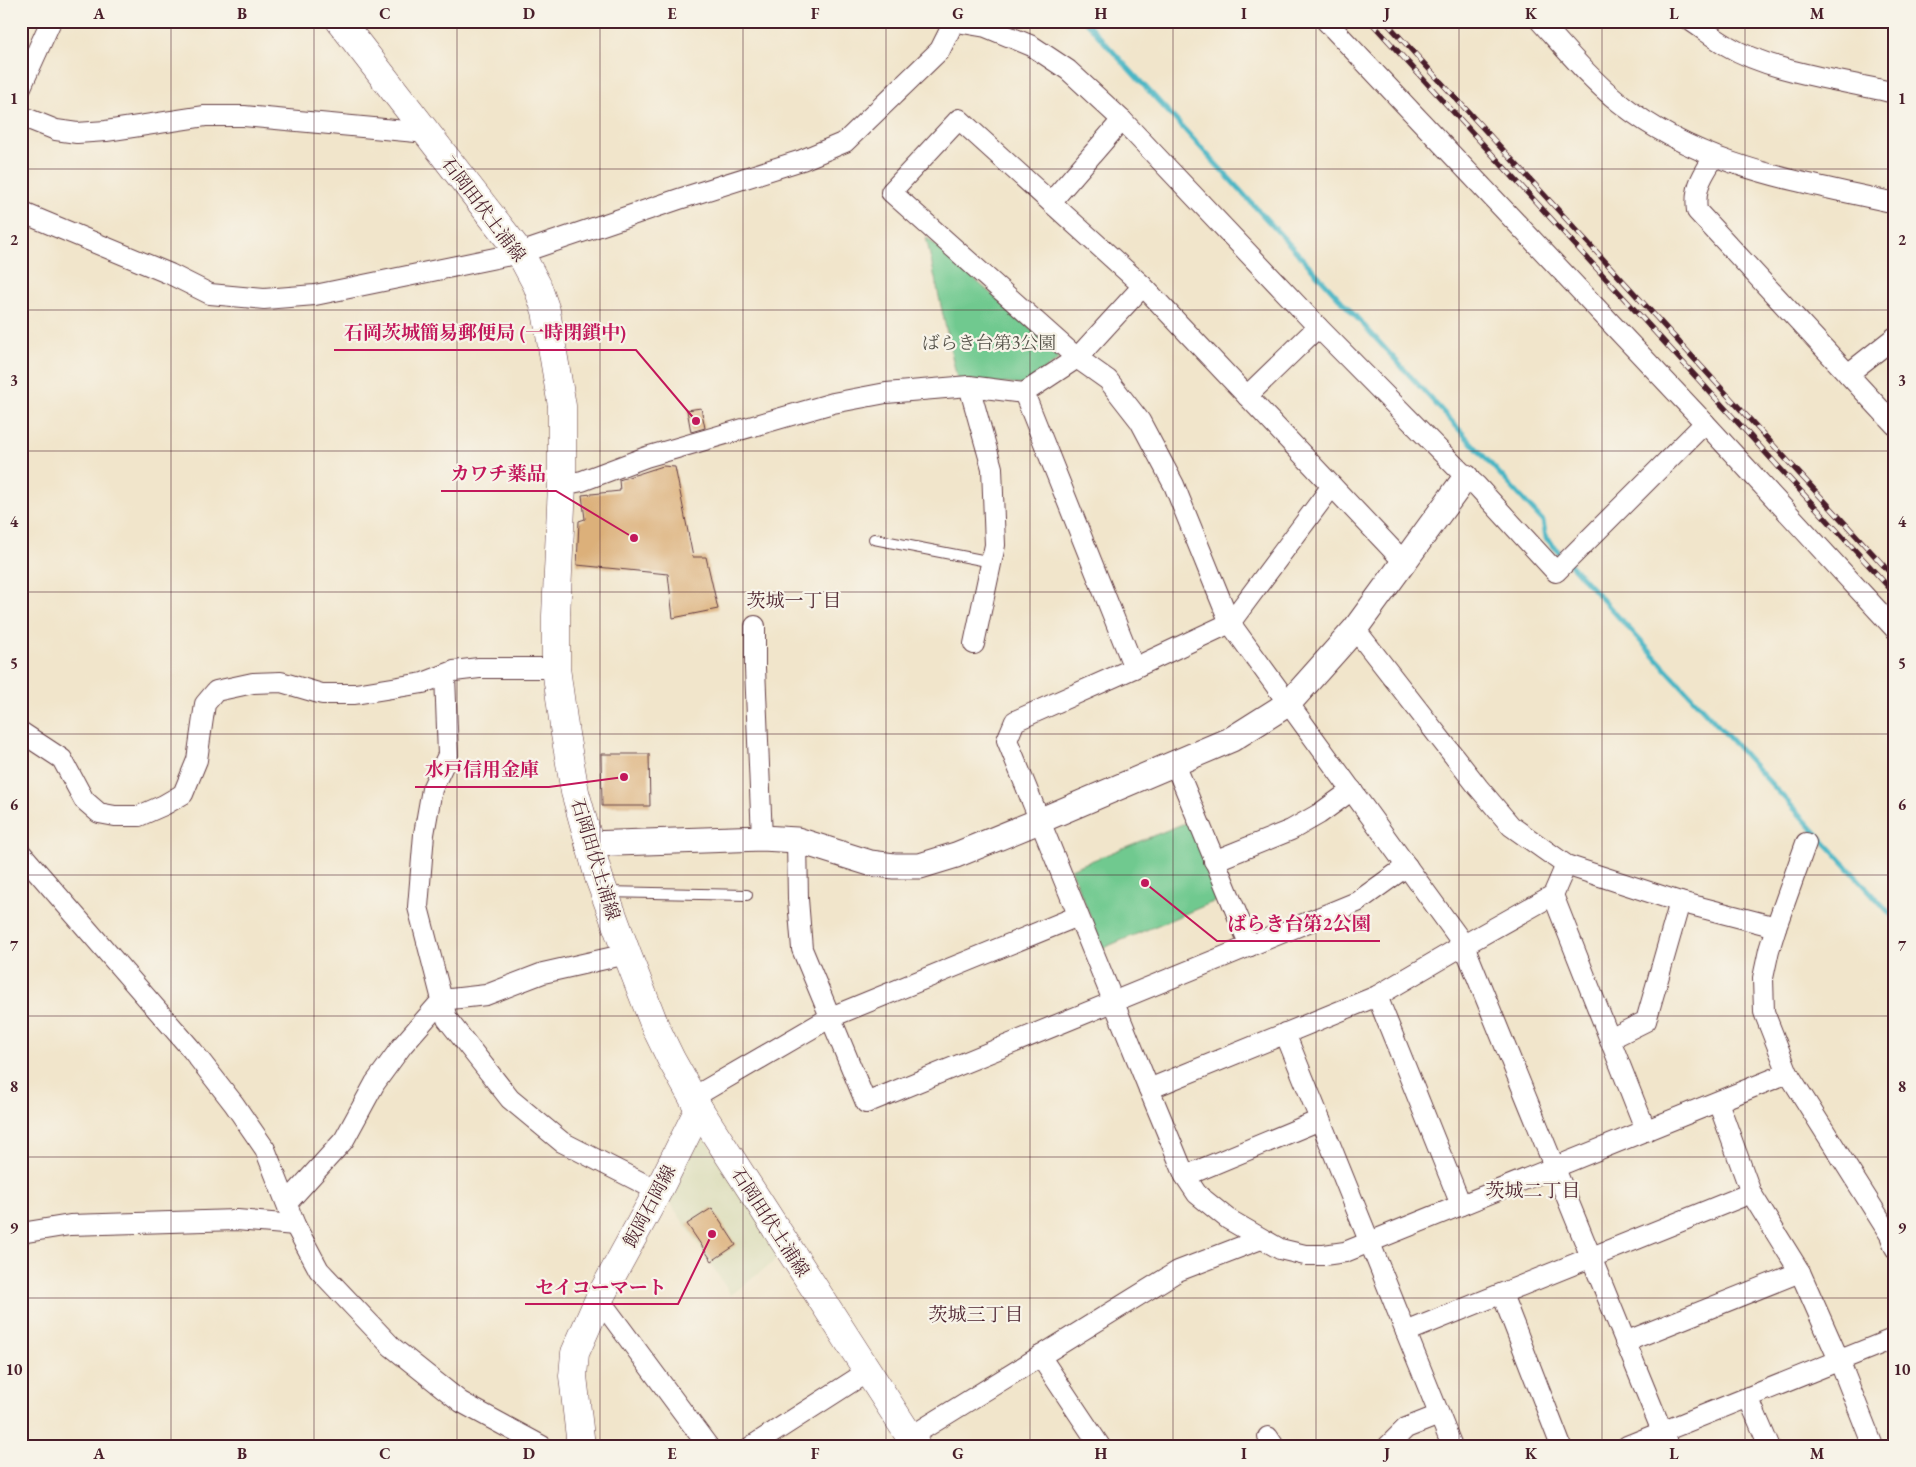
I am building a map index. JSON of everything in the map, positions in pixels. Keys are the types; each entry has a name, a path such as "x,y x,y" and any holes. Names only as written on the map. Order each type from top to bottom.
{"main road":[{"name":"石岡田伏土浦線","path":"340,21 520,253 537,285 546,311 562,406 562,485 556,616 556,668 572,772 588,844 627,954 671,1060 695,1104 913,1441"},
{"name":"飯岡石岡線","path":"581,1446 573,1376 574,1352 598,1299 658,1191 695,1104"}],"street":[{"path":"21,87 51,21"},
{"path":"1326,21 1705,423 1895,629"},
{"path":"1540,21 1587,74 1620,103 1665,134 1714,157 1770,174 1895,203"},
{"path":"1691,21 1727,46 1756,59 1793,71 1895,93"},
{"path":"21,212 170,274 210,294 264,299 315,295 520,253 802,160 845,142 940,50 953,22 986,27 1032,46 1068,70 1122,120 1318,327 1466,477 1556,572 1705,423"},
{"path":"21,116 56,130 77,134 205,116 244,116 427,133"},
{"path":"1404,562 1143,286 959,119 891,192 1077,358 1108,380 1140,421 1174,485 1230,623 1464,944 1665,1439"},
{"path":"1051,202 1122,120"},
{"path":"1714,157 1701,180 1695,196 1697,211 1895,425"},
{"path":"562,485 582,481 646,457 833,403 886,394 969,386 1024,394 1077,358 1143,286"},
{"path":"1247,396 1318,327"},
{"path":"1848,374 1895,337"},
{"path":"969,386 992,468 995,545 974,644"},
{"path":"1024,394 1134,668"},
{"path":"588,844 762,838 797,840 870,863 894,866 920,866 956,855 1039,822 1232,739 1290,703 1355,628 1466,477"},
{"path":"1332,486 1230,623 1134,668 1015,720 1007,740 1185,1176 1196,1194 1228,1219 1280,1249 1305,1255 1345,1252 1788,1073"},
{"path":"755,626 762,838"},
{"path":"1355,628 1478,787 1511,826 1566,865 1680,902 1776,926"},
{"path":"21,732 62,759 84,800 99,813 115,816 139,816 183,794 197,760 205,704 216,691 253,683 281,682 322,694 356,694 422,683 454,672 479,668 556,668"},
{"path":"445,675 448,755 432,789 424,834 418,907 446,1018 510,1099 562,1142 658,1191"},
{"path":"1175,764 1250,946"},
{"path":"1214,861 1291,830 1319,814 1352,790"},
{"path":"797,840 798,899 802,949 866,1103 1358,902 1407,866"},
{"path":"1806,843 1776,926 1763,978 1764,1012 1788,1073 1890,1235 1895,1248"},
{"path":"21,853 185,1043 234,1104 265,1149 286,1203 320,1270 392,1347 461,1402 542,1446"},
{"path":"1149,1089 1377,996 1464,944 1554,896 1566,865"},
{"path":"1554,896 1646,1131"},
{"path":"1610,1039 1646,1022 1680,902"},
{"path":"695,1104 831,1017 1078,916"},
{"path":"286,1203 344,1140 375,1083 402,1046 442,1000 486,995 543,973 627,954"},
{"path":"1377,996 1461,1205"},
{"path":"1284,1033 1452,1446"},
{"path":"1718,1102 1751,1193 1800,1272 1839,1360 1873,1446"},
{"path":"1185,1176 1320,1120"},
{"path":"1406,1332 1751,1193"},
{"path":"21,1233 80,1224 237,1220 296,1225"},
{"path":"913,1441 1040,1356 1178,1271 1261,1239"},
{"path":"1626,1342 1800,1272"},
{"path":"1502,1294 1561,1446"},
{"path":"598,1299 708,1446"},
{"path":"1627,1446 1665,1439 1748,1397 1895,1338"},
{"path":"1040,1356 1100,1446"},
{"path":"752,1446 867,1372"},
{"path":"1748,1397 1768,1446"},
{"path":"1388,1446 1406,1428 1439,1415"}],"lane":[{"path":"874,539 992,562"},
{"path":"604,892 747,895"}],"shaded area":[{"path":"702,1135 782,1255 731,1295 668,1199 691,1140"}],"green space":[{"name":"ばらき台第3公園","path":"926,237 1058,352 1057,361 1022,385 957,379"},
{"path":"1185,823 1190,824 1218,900 1103,948 1071,869"}],"building":[{"path":"701,408 705,428 691,432 687,410"},
{"path":"663,466 675,467 693,557 706,557 718,609 673,618 668,574 577,565 579,521 585,519 582,495 620,491 619,480"},
{"path":"601,754 649,754 650,806 602,806"},
{"path":"712,1208 736,1245 712,1261 687,1224"}],"waterway":[{"path":"1085,21 1543,521 1546,538 1564,557"},
{"path":"1570,564 1895,919"}],"railway":[{"path":"1370,21 1895,594"},
{"path":"1385,21 1895,578"}],"place":[{"name":"石岡茨城簡易郵便局 (一時閉鎖中)","path":"696,421"},
{"name":"カワチ薬品","path":"634,538"},
{"name":"水戸信用金庫","path":"624,777"},
{"name":"ばらき台第2公園","path":"1145,883"},
{"name":"セイコーマート","path":"712,1234"}],"district":[{"name":"茨城一丁目","path":"794,600"},
{"name":"茨城二丁目","path":"1533,1190"},
{"name":"茨城三丁目","path":"976,1314"}]}
